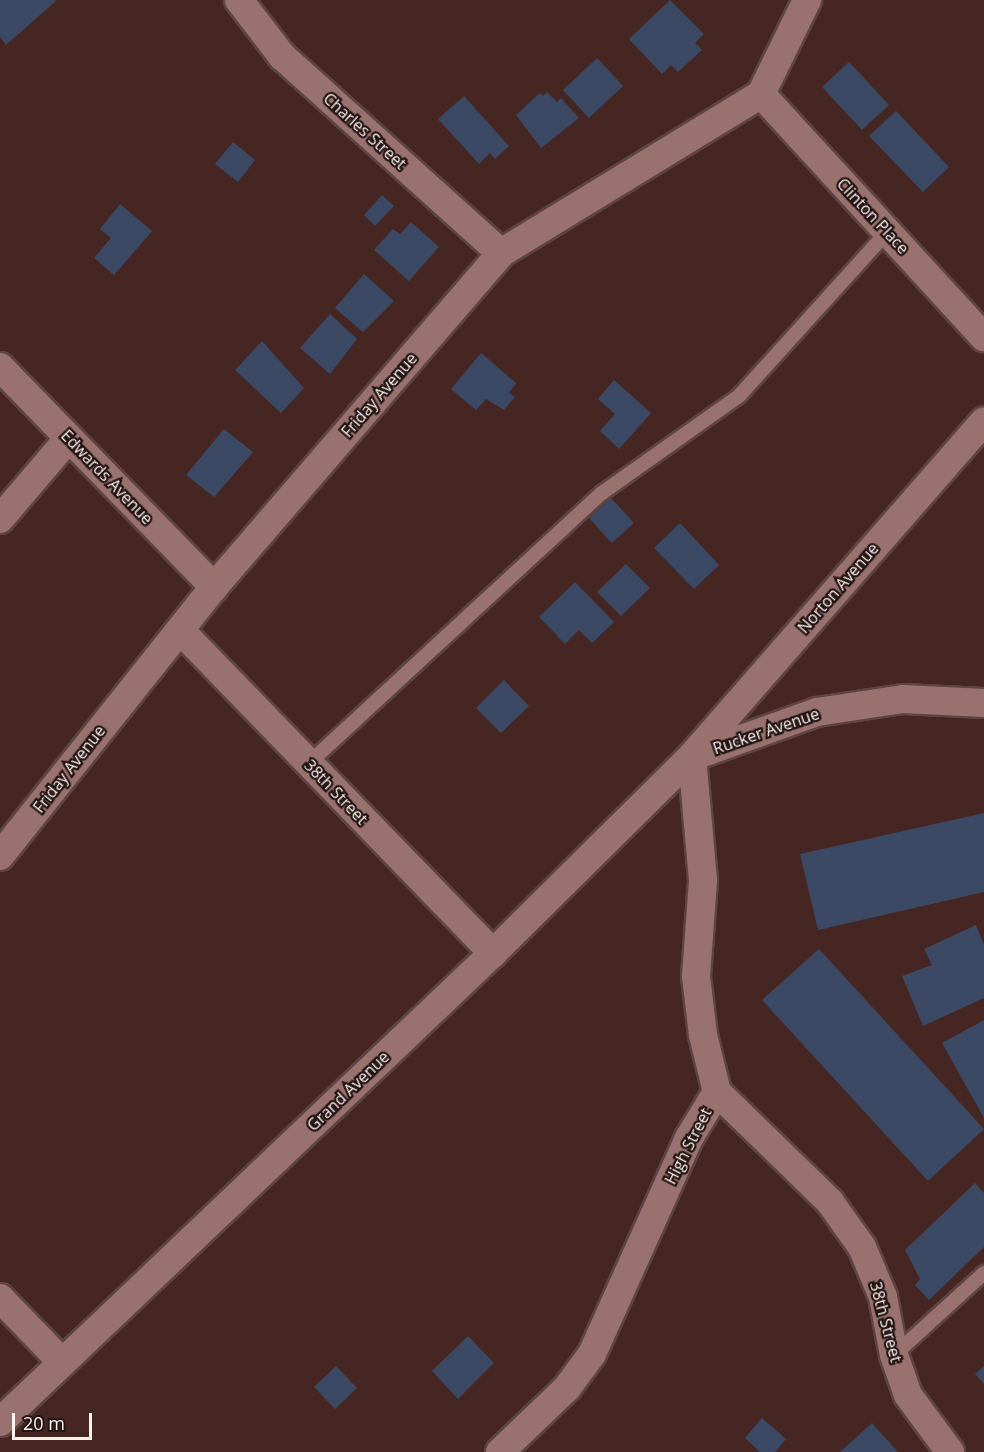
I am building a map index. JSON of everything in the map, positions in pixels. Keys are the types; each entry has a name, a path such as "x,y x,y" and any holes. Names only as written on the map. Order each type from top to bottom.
{"street":[{"name":"Charles Street","path":"239,0 282,56 501,253"},
{"path":"761,94 807,0"},
{"name":"Friday Avenue","path":"0,856 214,587 501,253 761,94"},
{"name":"Clinton Place","path":"761,94 984,337"},
{"name":"Edwards Avenue","path":"0,366 214,587"},
{"name":"Norton Avenue","path":"692,756 984,421"},
{"path":"0,519 69,438"},
{"name":"38th Street","path":"180,630 493,953"},
{"name":"Rucker Avenue","path":"692,756 817,712 903,699 984,703"},
{"name":"Grand Avenue","path":"0,1422 493,953 692,756"},
{"name":"High Street","path":"500,1452 567,1388 592,1354 689,1138 717,1092 703,1035 696,975 703,880 692,756"},
{"name":"38th Street","path":"717,1092 830,1202 862,1247 883,1297 894,1355 908,1395 950,1452"},
{"path":"0,1298 62,1362"}],"lane":[{"path":"309,764 602,493 739,396 887,232"},
{"path":"894,1355 984,1273"}],"building":[{"path":"0,0 56,1 6,45 0,37"},
{"path":"670,0 704,34 695,43 702,50 678,72 671,65 662,74 629,39"},
{"path":"597,58 623,86 589,118 563,90"},
{"path":"849,62 889,105 862,130 822,87"},
{"path":"547,92 557,102 561,98 579,118 541,148 516,115 540,93 543,96"},
{"path":"464,96 509,146 495,159 490,153 479,164 438,119"},
{"path":"896,111 949,167 923,192 869,136"},
{"path":"233,142 255,160 238,182 215,164"},
{"path":"382,195 394,206 375,226 364,215"},
{"path":"120,204 152,231 114,275 94,258 111,238 100,229"},
{"path":"411,222 439,247 409,281 374,250 393,229 400,234"},
{"path":"364,274 394,301 363,332 335,308"},
{"path":"330,314 357,339 330,374 300,348"},
{"path":"262,341 304,388 281,413 235,370"},
{"path":"481,353 516,383 509,393 515,397 504,410 486,399 476,410 451,389"},
{"path":"614,380 651,413 619,449 600,431 615,414 598,399"},
{"path":"224,429 253,452 214,497 186,475"},
{"path":"611,498 634,523 612,543 589,518"},
{"path":"680,523 719,565 694,589 654,548"},
{"path":"626,564 650,588 621,616 597,592"},
{"path":"575,582 614,622 592,643 579,630 565,644 539,617"},
{"path":"504,680 529,706 501,733 476,708"},
{"path":"984,813 984,892 818,930 800,854"},
{"path":"976,925 984,945 984,998 923,1026 902,976 932,965 924,949"},
{"path":"819,949 984,1129 928,1181 762,1000"},
{"path":"984,1020 984,1118 942,1043"},
{"path":"975,1183 984,1193 984,1247 929,1300 915,1285 920,1279 905,1250"},
{"path":"468,1336 494,1363 458,1399 432,1371"},
{"path":"336,1366 357,1388 335,1409 314,1387"},
{"path":"984,1366 984,1384 975,1374"},
{"path":"762,1418 786,1439 775,1452 760,1452 745,1438"},
{"path":"872,1423 898,1452 840,1452"}]}
